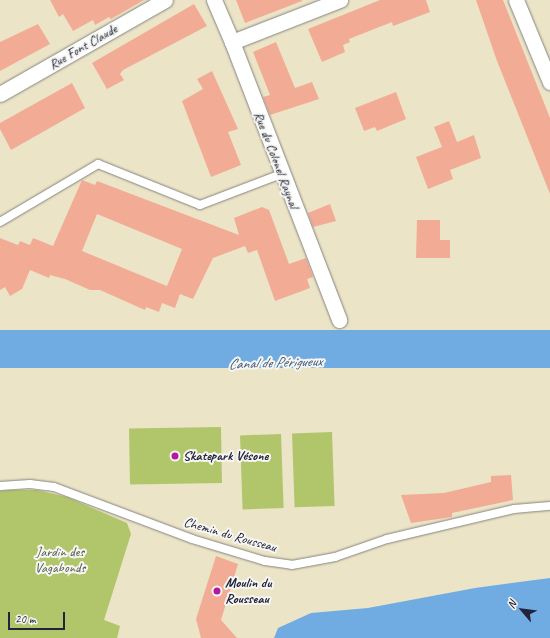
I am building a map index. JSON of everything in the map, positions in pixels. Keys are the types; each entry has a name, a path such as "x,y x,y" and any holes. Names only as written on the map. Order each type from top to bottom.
{"street":[{"name":"Rue Font Claude","path":"0,94 165,0"},
{"name":"Rue du Colonel Raynal","path":"214,0 232,42 281,174 338,320"},
{"path":"232,42 340,0"},
{"path":"516,0 550,82"}],"lane":[{"path":"0,222 98,164 200,205 281,174"},
{"name":"Chemin du Rousseau","path":"0,486 30,484 54,487 192,539 265,561 292,565 335,557 387,539 514,509 550,506"}],"green space":[{"name":"Skatepark Vésone","path":"221,427 222,483 130,485 129,429"},
{"path":"332,432 335,506 295,507 292,433"},
{"path":"281,434 284,508 243,509 240,435"},
{"name":"Jardin des Vagabonds","path":"37,490 67,497 127,523 131,534 104,620 120,626 117,638 0,638 0,491"}],"water":[{"name":"Canal de Périgueux","path":"0,330 550,330 550,368 0,368"},
{"path":"550,578 550,638 274,638 278,628 311,613 368,608 475,588"}],"building":[{"path":"50,0 144,0 111,19 109,17 95,25 93,20 73,31 63,14 59,17"},
{"path":"236,0 302,0 302,1 245,23"},
{"path":"380,0 426,0 430,12 393,26 392,22 349,39 350,42 343,45 345,52 322,62 308,29"},
{"path":"476,0 503,0 550,118 550,194 497,61"},
{"path":"194,4 207,26 123,70 120,74 124,80 107,89 92,63"},
{"path":"38,24 50,44 0,71 0,42"},
{"path":"276,42 295,88 312,82 319,99 270,115 263,97 270,95 253,52"},
{"path":"212,71 238,129 228,132 241,165 211,177 182,101 203,89 197,79"},
{"path":"72,83 85,108 11,150 0,129 0,123"},
{"path":"396,92 406,119 377,131 375,127 364,131 355,108"},
{"path":"449,121 457,142 474,135 481,158 450,170 453,179 428,189 416,157 442,147 434,127"},
{"path":"82,180 95,185 97,181 239,235 234,218 262,207 269,210 289,264 306,258 313,277 307,279 310,288 275,301 257,250 248,253 245,246 213,258 193,299 180,294 175,308 162,303 159,312 146,307 145,310 100,290 90,290 65,279 50,275 49,278 30,270 22,289 10,296 5,287 0,290 0,238 18,245 20,241 30,245 33,238 53,246","holes":["97,214 182,249 167,286 82,251"]},
{"path":"330,204 336,221 313,227 308,213"},
{"path":"417,220 440,220 440,240 450,240 450,258 416,258"},
{"path":"511,475 513,500 452,513 452,517 411,523 401,495 444,493 491,482 491,476"},
{"name":"Moulin du Rousseau","path":"216,556 238,564 221,620 237,638 201,638 196,619"}],"place":[{"name":"Skatepark Vésone","path":"175,456"},
{"name":"Moulin du Rousseau","path":"217,591"}]}
